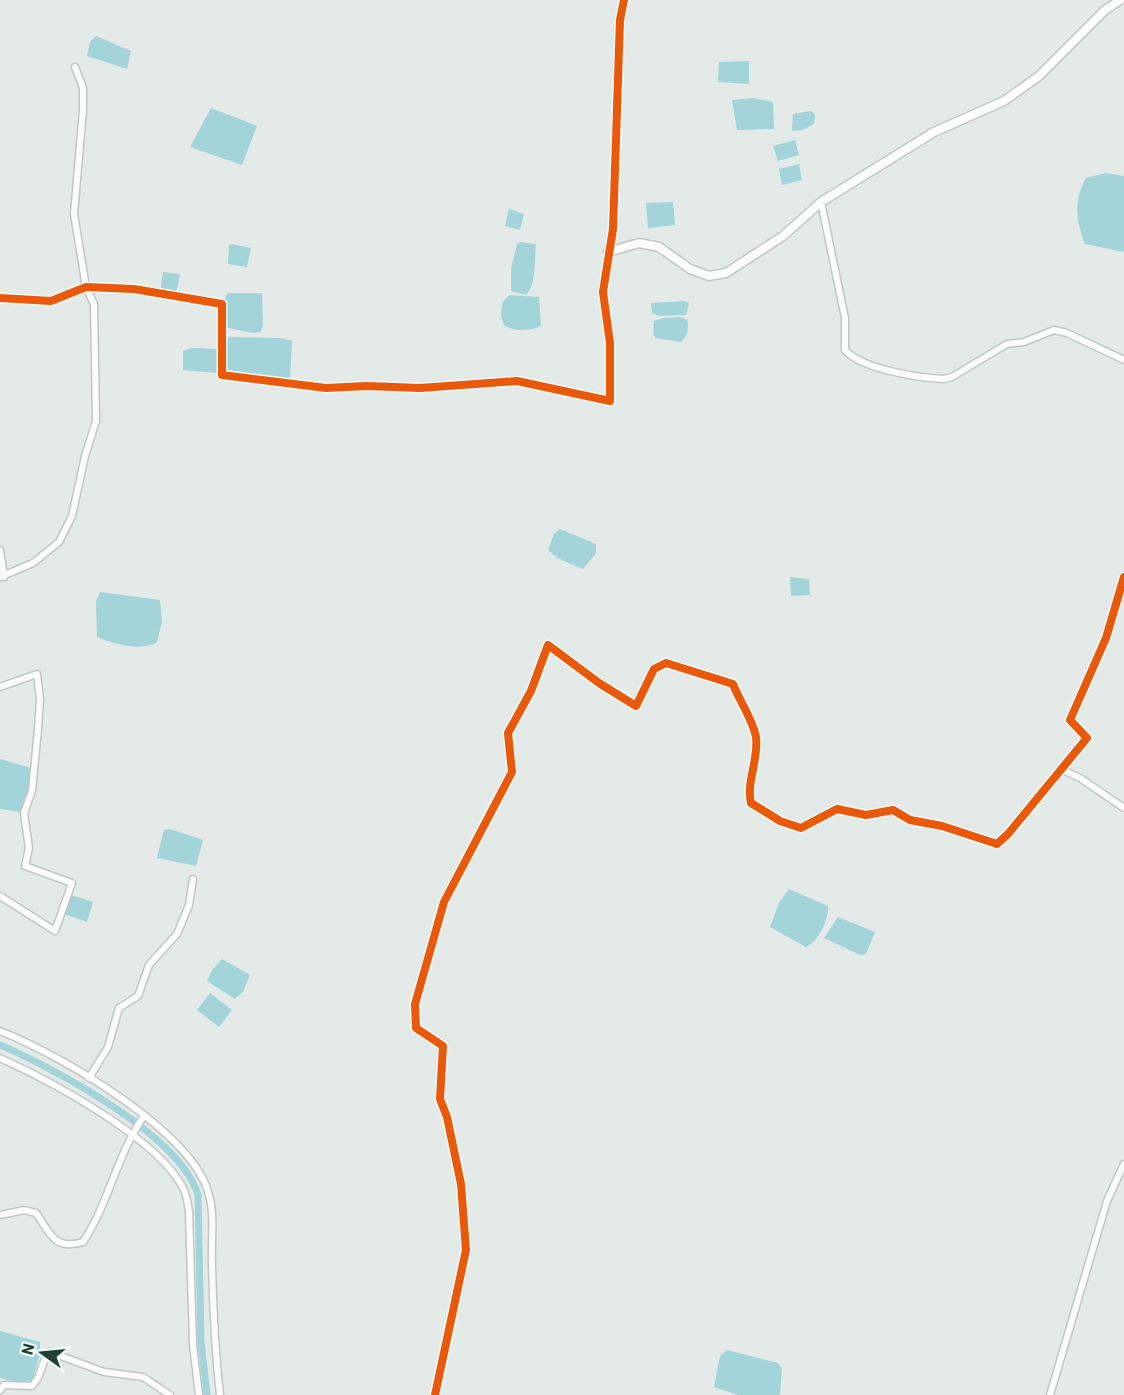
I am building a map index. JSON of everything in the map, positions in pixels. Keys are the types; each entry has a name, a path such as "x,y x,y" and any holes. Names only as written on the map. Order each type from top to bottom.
{"street":[{"path":"0,298 51,302 86,287 134,289 222,304 222,375 326,388 367,386 420,388 518,381 610,401 610,343 603,292 613,229 620,20 624,0"},
{"path":"608,252 639,243 659,247 690,269 710,276 726,273 783,236 821,202 934,132 1004,101 1039,76 1104,11 1120,0"},
{"path":"0,550 2,577 33,563 59,542 72,516 85,456 96,421 94,304 86,287 74,214 83,110 83,88 75,67"},
{"path":"821,202 845,318 845,350 856,361 882,370 944,379 952,377 1007,344 1024,342 1054,330 1067,333 1124,360"},
{"path":"435,1395 466,1250 461,1184 447,1117 440,1099 443,1046 416,1028 415,1004 444,902 512,772 508,733 531,691 548,645 599,683 636,706 654,669 666,663 733,684 756,736 752,782 748,791 751,803 780,821 801,828 837,809 866,814 893,810 910,820 942,826 997,844 1063,770 1087,738 1070,720 1106,638 1124,577"},
{"path":"0,687 37,674 39,719 32,791 24,813 29,848 25,866 72,883 56,931 0,896"},
{"path":"1063,770 1080,778 1124,808"},
{"path":"89,1078 108,1047 119,1008 138,996 149,965 177,934 184,922 193,879"},
{"path":"0,1031 25,1041 89,1078 144,1116 190,1157 200,1170 210,1198 214,1342 220,1395"},
{"path":"0,1058 39,1077 131,1135 164,1163 185,1191 189,1212 191,1323 199,1395"},
{"path":"0,1215 24,1210 36,1213 54,1240 64,1244 83,1242 111,1186 131,1135 144,1116"},
{"path":"1050,1395 1107,1201 1123,1169"},
{"path":"0,1390 4,1385 32,1386 38,1378 47,1353 50,1352 104,1372 143,1377 170,1395"}],"water":[{"path":"96,36 131,51 127,69 87,56 90,42"},
{"path":"749,61 749,84 718,82 719,62"},
{"path":"753,98 773,102 774,129 737,130 732,100"},
{"path":"211,108 257,126 242,165 190,147"},
{"path":"811,111 815,114 814,124 803,130 792,131 793,114"},
{"path":"795,140 799,155 778,161 773,146"},
{"path":"799,164 802,180 782,185 779,169"},
{"path":"1106,173 1124,176 1124,252 1085,244 1080,227 1077,211 1082,186 1086,178"},
{"path":"673,202 675,225 648,228 646,203"},
{"path":"509,209 524,214 520,230 505,226"},
{"path":"520,242 536,244 532,284 526,295 511,291 511,269 517,244"},
{"path":"229,245 251,248 247,267 228,264"},
{"path":"163,272 180,274 176,294 160,292"},
{"path":"228,293 262,293 263,327 260,332 252,333 224,327 225,298"},
{"path":"509,295 539,297 541,326 522,330 504,325 501,317 502,303"},
{"path":"684,301 689,303 686,315 659,316 652,313 651,303"},
{"path":"681,317 687,320 688,326 687,334 681,342 655,338 654,321"},
{"path":"228,337 280,338 292,341 290,379 227,370 225,345"},
{"path":"191,348 217,349 217,373 183,370 183,351"},
{"path":"560,529 596,544 596,553 583,569 557,558 548,550 554,534"},
{"path":"790,577 809,579 810,595 791,596"},
{"path":"100,592 160,600 162,622 157,642 135,647 97,637 96,601"},
{"path":"0,759 31,768 30,788 20,812 0,809"},
{"path":"170,829 203,840 196,866 157,858 164,830"},
{"path":"789,889 828,906 827,917 822,929 815,940 806,947 770,927 779,903"},
{"path":"71,895 93,902 87,922 64,914"},
{"path":"838,917 875,932 866,954 860,955 824,938"},
{"path":"222,959 250,975 243,992 235,999 207,981 212,970"},
{"path":"210,993 232,1010 219,1027 197,1010"},
{"path":"0,1331 40,1342 40,1354 32,1381 20,1383 0,1378"},
{"path":"727,1350 778,1363 782,1368 780,1395 738,1395 714,1387 720,1356"}],"waterway":[{"path":"0,1045 51,1070 113,1106 167,1150 187,1173 198,1195 201,1342 207,1395"}],"cycle path":[{"path":"0,298 51,301 86,287 134,289 222,304 222,375 326,388 367,386 420,388 517,381 610,401 610,343 603,292 613,229 620,20 624,0"},
{"path":"435,1395 466,1250 461,1184 447,1117 440,1099 443,1046 416,1028 415,1004 444,902 512,772 508,733 531,691 548,645 599,683 636,706 654,669 666,663 733,684 756,737 756,754 750,787 751,803 780,821 801,828 837,809 866,815 893,810 910,820 942,826 997,844 1008,834 1087,738 1070,720 1106,638 1124,577"}]}
